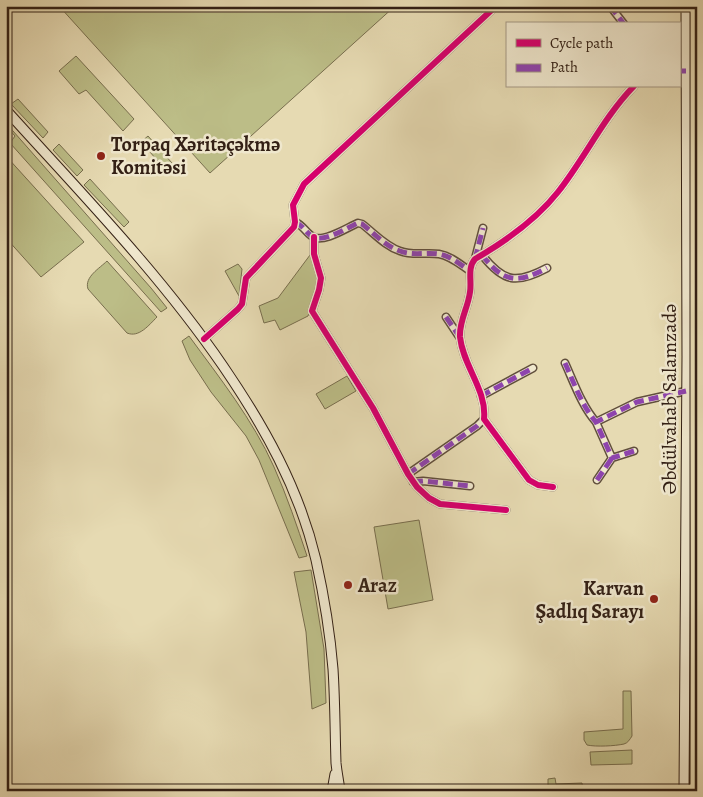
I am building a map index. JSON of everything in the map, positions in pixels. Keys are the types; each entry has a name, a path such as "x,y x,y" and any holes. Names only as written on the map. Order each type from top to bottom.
{"main road":[{"name":"Əbdülvahab Salamzadə","path":"684,791 686,391 683,71 686,6"},
{"path":"6,110 158,280 204,339 245,398 270,439 287,473 300,504 316,559 329,629 335,711 336,788"},
{"name":"Əbdülvahab Salamzadə","path":"695,791 697,475"}],"street":[{"path":"204,339 242,304 246,278 290,231 295,222 293,205 304,184 496,6"},
{"path":"610,6 622,22"},
{"path":"408,474 477,426 484,419 485,409 482,396 466,361 460,338 461,324 470,294 471,264 475,259 516,233 558,192 606,119 632,88"},
{"path":"295,222 303,226 314,237 314,254 321,278 312,311 373,408 408,474 429,498 440,504 506,510"},
{"path":"314,237 327,237 354,224 362,224 384,242 399,251 408,254 438,254 446,256 470,271"},
{"path":"475,259 483,228"},
{"path":"482,255 494,269 509,278 528,278 547,268"},
{"path":"446,317 460,338"},
{"path":"565,363 578,393 596,422 612,458"},
{"path":"482,396 533,368"},
{"path":"596,422 637,402 686,391"},
{"path":"484,419 529,480 538,485 553,487"},
{"path":"597,480 612,458 634,452"},
{"path":"414,482 423,481 470,486"}],"green space":[{"path":"59,6 395,6 210,173"},
{"path":"690,6 693,6 691,585 689,585"},
{"path":"76,56 134,119 123,131 86,90 79,94 59,71"},
{"path":"18,99 48,132 43,138 11,104"},
{"path":"6,123 167,308 161,312 10,143 15,136 6,126"},
{"path":"148,136 172,163 165,169 141,142"},
{"path":"59,144 83,170 77,176 53,150"},
{"path":"6,156 84,242 41,277 6,238"},
{"path":"90,179 129,222 124,227 84,185"},
{"path":"313,251 322,281 308,316 280,330 275,320 264,323 259,306 278,298"},
{"path":"107,261 157,317 136,334 127,333 88,289 87,285 90,277"},
{"path":"238,264 242,269 239,296 225,271"},
{"path":"189,336 235,399 266,450 296,522 307,556 299,558 259,460 246,436 211,392 190,360 182,341"},
{"path":"347,376 356,391 325,409 316,394"},
{"path":"419,520 433,600 388,609 374,527"},
{"path":"311,570 324,649 326,703 312,709 306,632 294,572"},
{"path":"623,691 631,691 632,736 627,743 620,745 587,745 584,740 584,732 623,729"},
{"path":"632,750 632,764 591,765 590,752"},
{"path":"555,778 556,784 582,783 583,791 548,791 548,779"}],"marked path":[{"path":"610,6 622,22"},
{"path":"680,71 686,71"},
{"path":"295,222 313,237 318,238 336,234 358,223 362,224 395,249 410,253 443,255 470,271"},
{"path":"475,259 483,228"},
{"path":"482,255 497,271 504,276 512,278 527,277 547,268"},
{"path":"446,317 459,336"},
{"path":"565,363 582,402 596,422"},
{"path":"481,396 533,368"},
{"path":"634,451 612,458 596,422 637,402 686,391"},
{"path":"408,474 477,426 484,419"},
{"path":"597,480 612,458"},
{"path":"413,482 423,481 470,486"}],"cycle path":[{"path":"204,339 238,309 242,304 246,278 294,227 293,205 304,184 496,6"},
{"path":"553,487 538,485 529,480 484,419 482,398 465,358 460,337 461,325 470,292 470,270 475,259 520,229 540,212 558,192 603,125 632,88"},
{"path":"314,237 314,254 321,278 312,311 373,408 408,474 417,487 429,498 440,504 506,510"}],"place":[{"name":"Torpaq Xəritəçəkmə Komitəsi","path":"101,156"},
{"name":"Araz","path":"348,585"},
{"name":"Karvan Şadlıq Sarayı","path":"654,599"}]}
